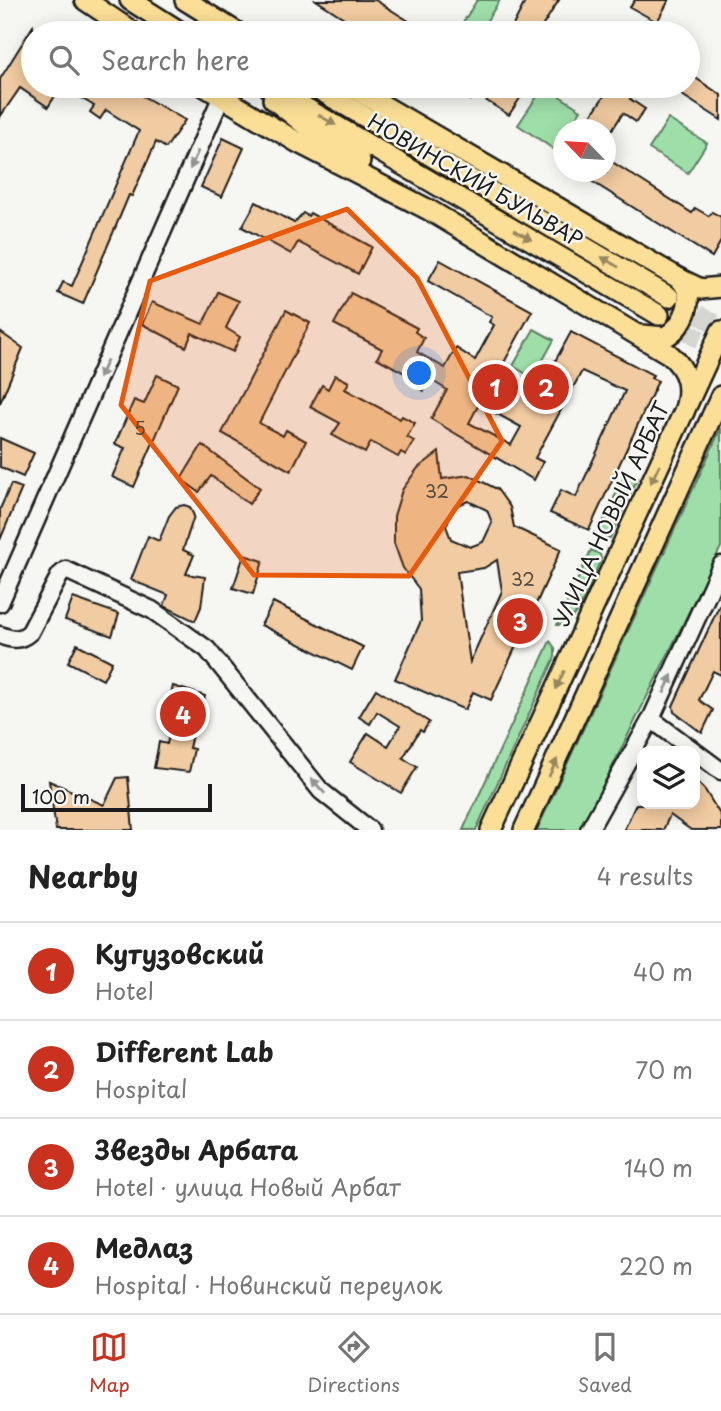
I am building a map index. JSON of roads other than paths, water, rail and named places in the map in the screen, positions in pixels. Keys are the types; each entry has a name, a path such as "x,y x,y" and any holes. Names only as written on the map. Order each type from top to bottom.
{"main road":[{"path":"86,0 117,21"},
{"path":"130,0 163,21"},
{"path":"185,0 219,21"},
{"path":"221,98 297,142 420,205 669,354 683,370 689,393 684,412"},
{"path":"273,98 313,131 420,205"},
{"name":"НОВИНСКИЙ БУЛЬВАР","path":"288,98 659,315"},
{"name":"НОВИНСКИЙ БУЛЬВАР","path":"333,98 669,297"},
{"path":"371,98 680,279 701,289 721,287"},
{"path":"638,334 661,338 673,332 686,311 689,298 687,286 680,279"},
{"name":"УЛИЦА НОВЫЙ АРБАТ","path":"491,830 721,331"},
{"path":"524,830 721,396"},
{"path":"701,443 721,415"}],"street":[{"path":"0,603 221,98"},
{"path":"589,830 652,719 721,565"},
{"path":"0,635 14,639 23,638 30,632 60,575 70,570 152,610 207,649 321,791 370,830"},
{"path":"652,719 721,771"}],"tunnel":[{"path":"673,300 721,327"},
{"path":"659,315 721,352"}],"place":[{"name":"Кутузовский","path":"495,387"},
{"name":"Different Lab","path":"546,387"},
{"name":"Звезды Арбата","path":"520,621"},
{"name":"Медлаз","path":"183,714"}]}
